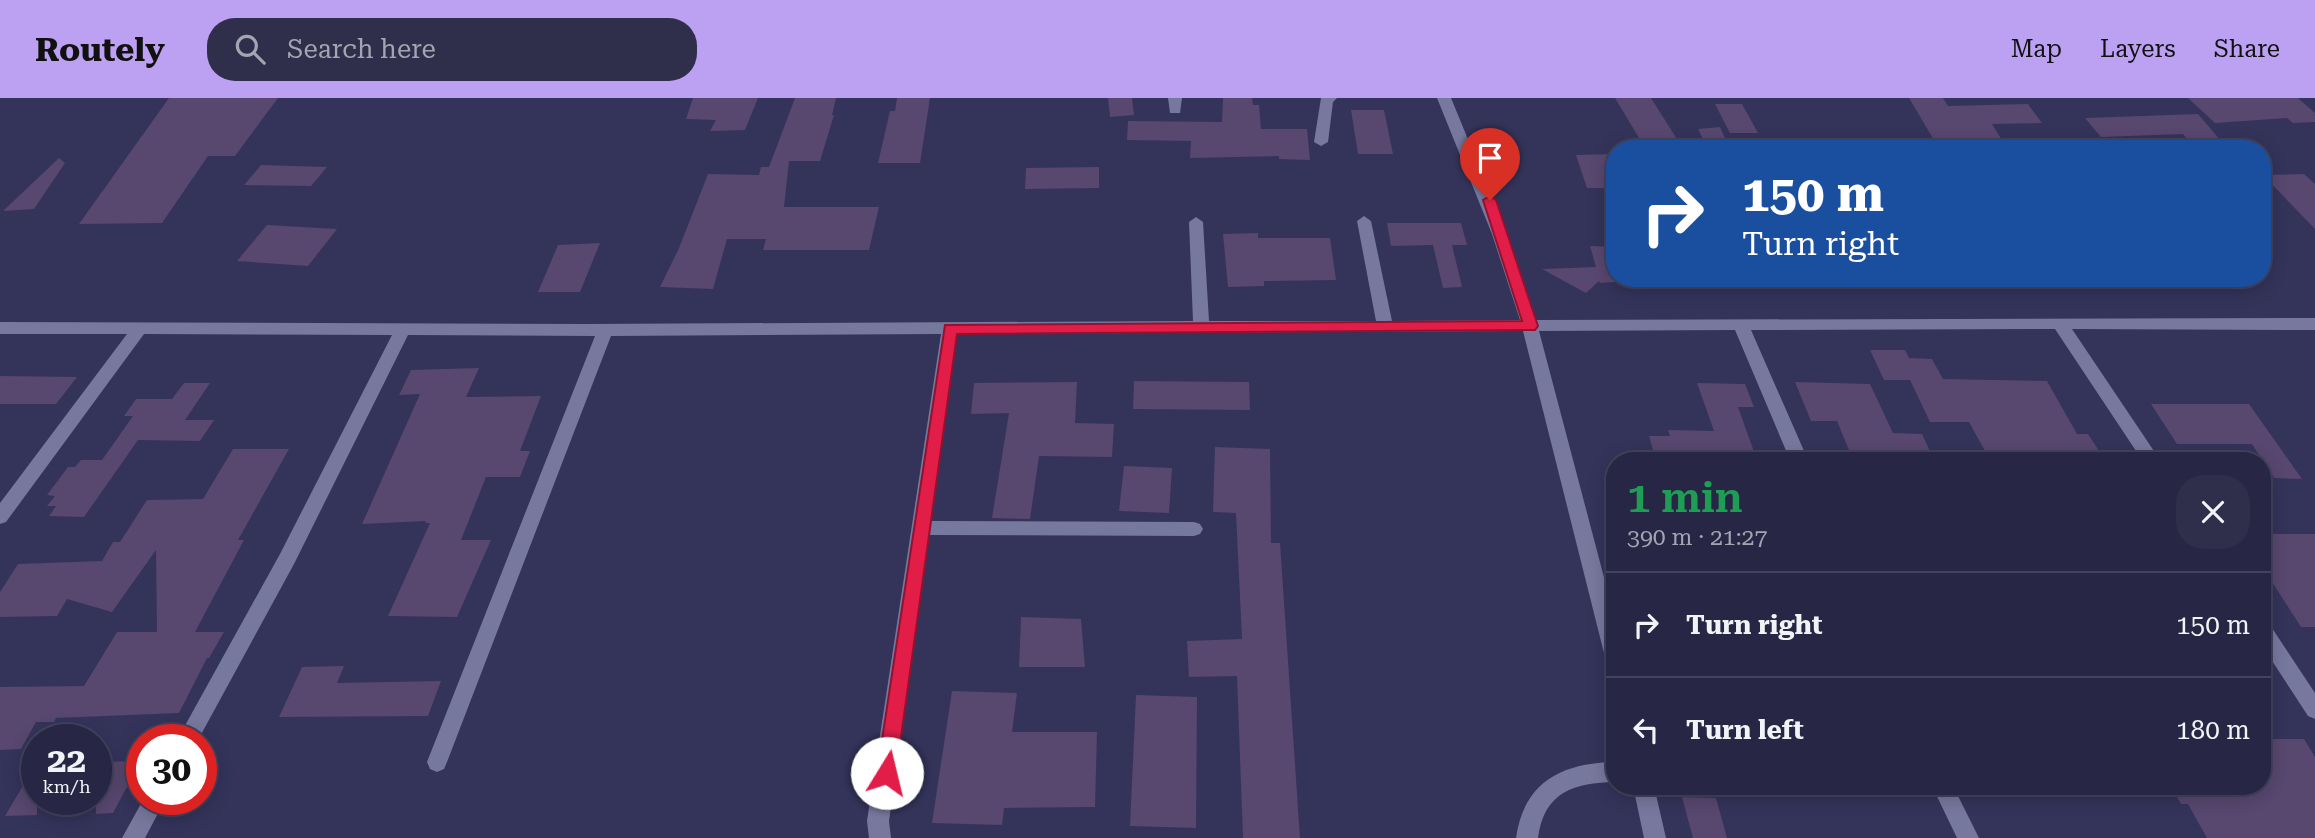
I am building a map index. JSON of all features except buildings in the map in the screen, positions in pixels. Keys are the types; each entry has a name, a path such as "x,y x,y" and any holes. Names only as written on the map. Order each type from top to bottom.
{"street":[{"path":"1321,142 1326,101 1329,98"},
{"path":"1444,98 1490,200 1530,326 1606,622"},
{"path":"1364,221 1385,326"},
{"path":"1196,222 1201,328"},
{"path":"2060,323 2146,452"},
{"path":"0,328 604,330 2315,324"},
{"path":"1741,325 1796,452"},
{"path":"0,517 140,328"},
{"path":"880,838 878,821 950,329"},
{"path":"196,724 287,559 403,330"},
{"path":"437,762 604,330"},
{"path":"923,528 1194,529"},
{"path":"2271,643 2315,710"},
{"path":"1527,838 1540,799 1560,780 1606,772"},
{"path":"1646,795 1655,838"},
{"path":"1946,795 1968,838"},
{"path":"133,838 146,815"}],"route":[{"path":"887,773 950,329 1530,326 1490,200"}]}
